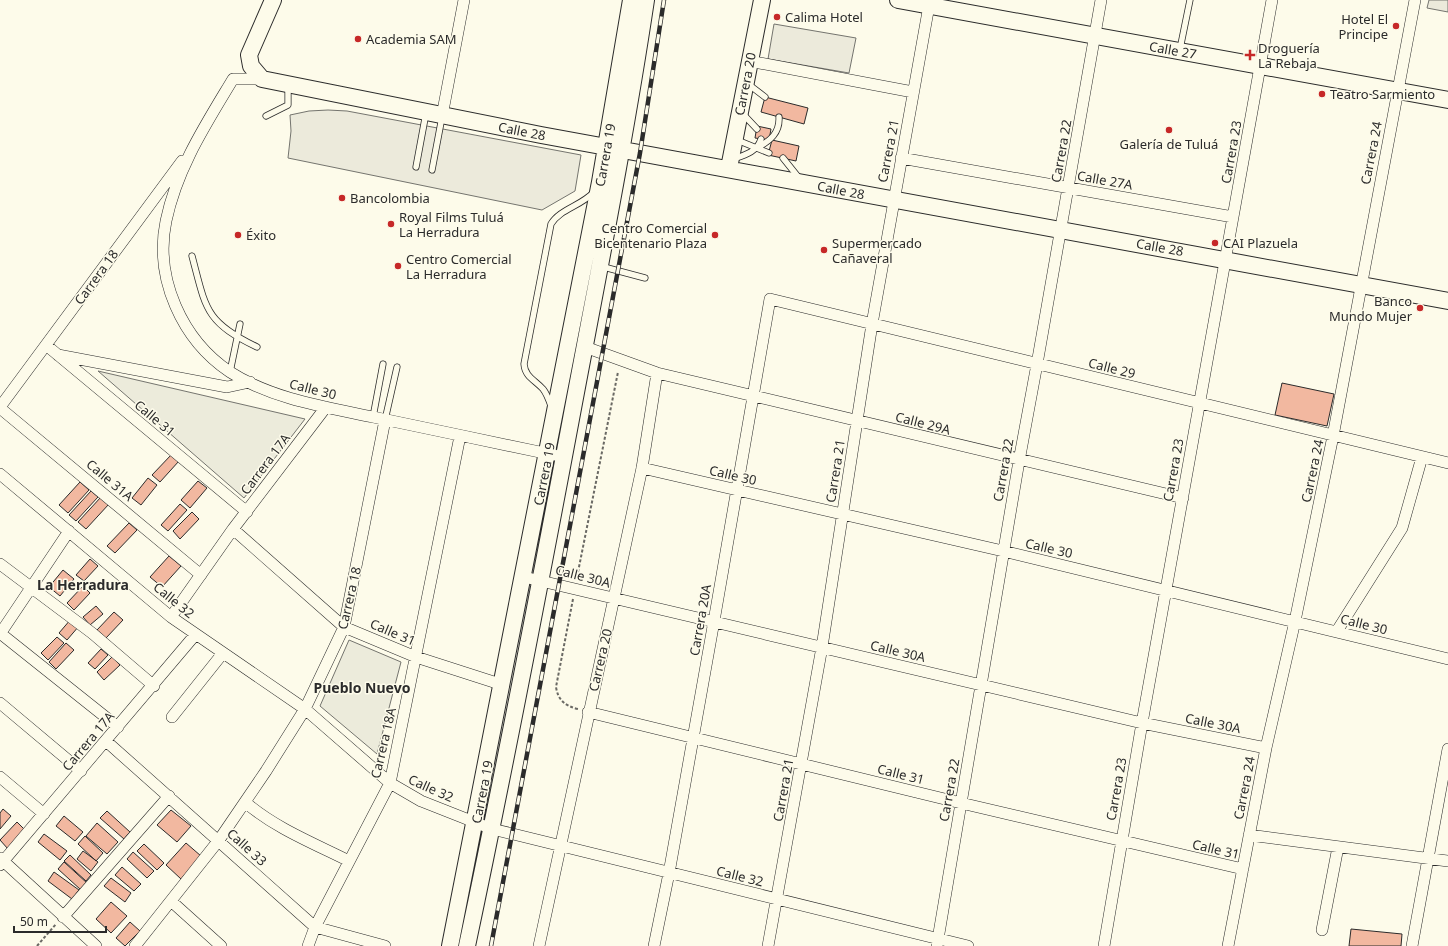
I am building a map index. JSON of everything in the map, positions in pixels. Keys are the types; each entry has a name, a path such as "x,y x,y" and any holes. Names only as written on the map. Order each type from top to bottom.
{"main road":[{"path":"262,79 251,66 249,55 273,0"},
{"name":"Carrera 19","path":"467,946 492,829 600,266 631,0"},
{"name":"Carrera 19","path":"450,946 503,685 600,182 629,112 646,0"},
{"name":"Carrera 20","path":"730,164 762,0"},
{"name":"Calle 27","path":"898,0 929,3 1095,37 1261,65 1448,100"},
{"name":"Calle 28","path":"262,79 442,116 614,148 730,164 802,182 893,200 1226,259 1360,286 1448,301"}],"street":[{"path":"442,116 464,0"},
{"name":"Carrera 22","path":"938,942 1003,552 1038,364 1101,0"},
{"name":"Carrera 23","path":"1104,946 1142,724 1272,0"},
{"name":"Carrera 24","path":"1228,946 1266,748 1295,621 1333,436 1415,0"},
{"name":"Carrera 21","path":"768,946 822,647 872,324 929,3"},
{"path":"749,61 913,92"},
{"path":"192,147 233,79 262,79"},
{"name":"Carrera 18","path":"0,407 192,147"},
{"name":"Calle 30","path":"192,147 180,177 166,221 164,240 167,280 172,299 181,318 192,335 230,372 271,392 326,407 564,457"},
{"name":"Calle 27A","path":"901,158 1233,217"},
{"name":"Calle 29","path":"770,298 1200,404 1448,463"},
{"name":"Carrera 20A","path":"654,946 669,873 770,298"},
{"name":"Calle 31","path":"46,345 247,512"},
{"name":"Calle 29A","path":"585,347 657,373 857,422 1183,498"},
{"path":"57,354 227,388 250,382"},
{"name":"Carrera 20","path":"539,946 559,846 588,712 615,598 642,468 657,373"},
{"name":"Calle 31A","path":"0,407 201,574"},
{"name":"Carrera 17A","path":"171,617 233,529 326,407"},
{"name":"Carrera 18","path":"134,946 219,840 305,709 344,627 385,420"},
{"name":"Carrera 18A","path":"308,946 315,927 368,828 390,783 460,436"},
{"path":"1337,631 1402,528 1422,457"},
{"name":"Calle 30","path":"642,468 1166,590 1448,659"},
{"name":"Calle 32","path":"0,474 171,617 305,709 390,783 421,801 492,829 777,899 938,942 968,946"},
{"name":"Calle 31","path":"233,529 344,627 416,657 503,685"},
{"path":"69,532 0,633 118,727"},
{"path":"0,564 92,633 154,686"},
{"name":"Calle 30A","path":"524,577 1142,724 1266,748"},
{"name":"Carrera 17A","path":"1,862 154,686 195,634"},
{"path":"172,717 223,654"},
{"path":"0,703 81,771"},
{"name":"Calle 31","path":"588,712 961,803 1243,869"},
{"name":"Calle 33","path":"106,741 315,927 385,946"},
{"path":"1412,946 1448,749"},
{"path":"0,777 44,814"},
{"path":"63,917 168,796"},
{"path":"245,802 261,816 279,827 349,861"},
{"name":"Calle 31","path":"1250,835 1448,861"},
{"path":"1322,930 1338,847"},
{"path":"1,862 96,946"},
{"path":"171,901 221,946"}],"lane":[{"path":"1180,52 1190,0"},
{"path":"746,82 765,97"},
{"path":"266,116 288,105 288,85"},
{"path":"740,110 757,129"},
{"path":"416,166 426,113"},
{"path":"432,170 442,116"},
{"path":"730,164 773,137 778,129 779,117"},
{"path":"734,139 769,153"},
{"path":"757,148 761,139"},
{"path":"783,158 802,182"},
{"path":"552,431 548,398 543,389 527,375 524,370 524,357 551,224 555,218 587,199 594,193 600,182"},
{"path":"192,256 204,302 215,321 238,338 257,347"},
{"path":"600,266 645,278"},
{"path":"230,372 240,324"},
{"path":"373,417 383,364"},
{"path":"385,420 397,367"}],"path":[{"path":"588,712 566,705 557,696 556,679 618,369"},
{"path":"37,946 63,917"}],"shaded area":[{"path":"1429,0 1448,0 1448,12 1427,8"},
{"path":"774,24 856,38 849,73 768,59"},
{"path":"309,111 347,111 581,155 575,191 542,210 288,158 291,131 290,115"},
{"path":"98,371 305,419 244,498"},
{"path":"349,640 401,662 377,754 320,706"}],"building":[{"path":"765,97 808,108 804,124 761,112"},
{"path":"757,126 771,129 769,140 755,138"},
{"path":"772,140 799,146 796,161 768,155"},
{"path":"1282,383 1334,394 1327,426 1275,415"},
{"path":"172,454 179,461 160,482 152,475"},
{"path":"148,478 157,485 141,505 132,498"},
{"path":"198,481 207,488 190,508 181,500"},
{"path":"80,482 89,490 68,513 59,505"},
{"path":"91,491 98,497 76,521 69,515"},
{"path":"101,497 109,504 86,529 78,522"},
{"path":"180,504 187,510 168,531 161,525"},
{"path":"192,512 199,519 180,539 173,531"},
{"path":"129,523 137,530 115,553 107,546"},
{"path":"169,556 181,566 162,587 150,577"},
{"path":"90,559 98,566 84,581 76,575"},
{"path":"63,570 74,579 60,596 49,587"},
{"path":"83,586 90,593 74,610 67,603"},
{"path":"96,606 103,614 90,625 83,617"},
{"path":"114,612 123,620 106,638 97,630"},
{"path":"71,619 79,626 67,640 59,633"},
{"path":"57,637 64,643 48,660 41,653"},
{"path":"66,643 74,650 56,669 49,662"},
{"path":"101,649 108,655 95,669 88,663"},
{"path":"112,657 120,665 104,680 97,672"},
{"path":"3,809 11,816 0,829 0,813"},
{"path":"171,810 191,826 177,842 157,825"},
{"path":"107,811 130,832 124,839 100,818"},
{"path":"64,816 83,832 75,841 56,826"},
{"path":"17,822 26,831 8,849 0,840"},
{"path":"97,823 118,842 107,854 86,836"},
{"path":"44,834 67,851 60,860 38,842"},
{"path":"85,836 103,853 96,861 78,844"},
{"path":"186,843 201,856 181,879 166,865"},
{"path":"144,844 164,863 157,870 137,851"},
{"path":"83,851 98,862 91,871 77,859"},
{"path":"133,852 154,871 147,878 127,859"},
{"path":"70,855 91,875 86,881 64,861"},
{"path":"64,862 87,883 81,890 58,869"},
{"path":"122,867 141,884 134,891 115,875"},
{"path":"54,872 79,890 72,899 48,881"},
{"path":"111,878 131,893 125,902 104,886"},
{"path":"111,902 127,916 111,933 96,919"},
{"path":"130,922 140,931 125,946 116,938"},
{"path":"1351,929 1402,934 1401,946 1349,946"}],"railway":[{"path":"491,946 640,153 664,0"}],"place":[{"name":"Calima Hotel","path":"777,17"},
{"name":"Hotel El Principe","path":"1396,26"},
{"name":"Academia SAM","path":"358,39"},
{"name":"Droguería La Rebaja","path":"1250,55"},
{"name":"Teatro Sarmiento","path":"1322,94"},
{"name":"Galería de Tuluá","path":"1169,130"},
{"name":"Bancolombia","path":"342,198"},
{"name":"Royal Films Tuluá La Herradura","path":"391,224"},
{"name":"Éxito","path":"238,235"},
{"name":"Centro Comercial Bicentenario Plaza","path":"715,235"},
{"name":"CAI Plazuela","path":"1215,243"},
{"name":"Supermercado Cañaveral","path":"824,250"},
{"name":"Centro Comercial La Herradura","path":"398,266"},
{"name":"Banco Mundo Mujer","path":"1420,308"}],"district":[{"name":"La Herradura","path":"83,584"},
{"name":"Pueblo Nuevo","path":"362,687"}]}
